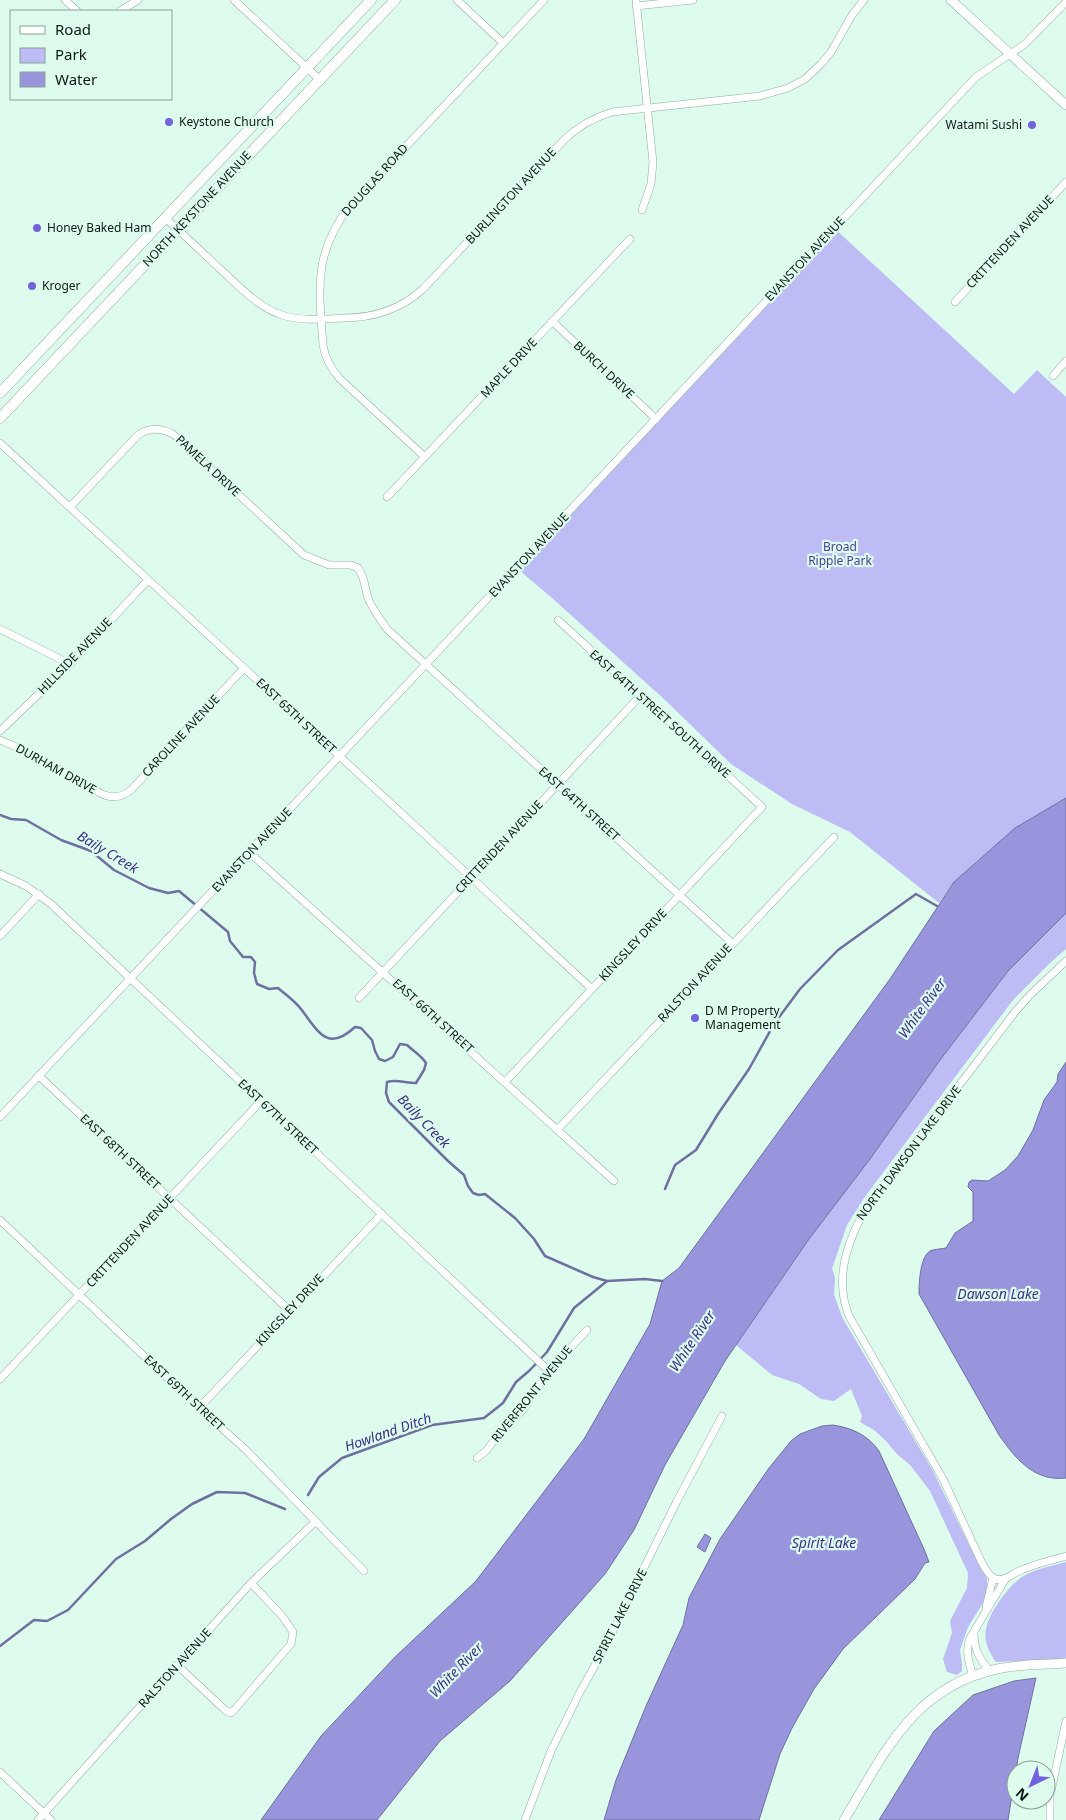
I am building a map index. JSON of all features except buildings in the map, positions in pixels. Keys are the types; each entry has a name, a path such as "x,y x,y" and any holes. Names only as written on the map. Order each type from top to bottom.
{"main road":[{"name":"NORTH KEYSTONE AVENUE","path":"0,393 371,0"},
{"name":"NORTH KEYSTONE AVENUE","path":"0,418 394,0"}],"street":[{"path":"65,0 76,10"},
{"path":"234,0 319,79"},
{"path":"456,0 503,43"},
{"name":"DOUGLAS ROAD","path":"425,457 335,373 324,353 319,286 322,260 328,242 340,219 352,204 544,0"},
{"path":"642,210 650,190 653,168 636,3 693,0"},
{"name":"BURLINGTON AVENUE","path":"165,218 265,307 286,317 355,318 372,316 392,310 408,301 429,284 574,130 601,116 648,108 760,96 792,86 811,74 826,59 852,15 864,0"},
{"path":"951,0 1066,105"},
{"path":"122,10 135,1"},
{"name":"EVANSTON AVENUE","path":"0,1118 976,77 1025,44 1066,2"},
{"name":"CRITTENDEN AVENUE","path":"955,302 1066,182"},
{"name":"MAPLE DRIVE","path":"387,497 630,239"},
{"name":"BURCH DRIVE","path":"552,321 656,419"},
{"path":"1052,376 1066,361"},
{"name":"PAMELA DRIVE","path":"70,508 138,435 152,429 163,429 173,434 304,555 329,565 356,566 361,571 369,599 376,614 387,629 426,664"},
{"name":"EAST 65TH STREET","path":"0,443 592,989"},
{"name":"HILLSIDE AVENUE","path":"0,731 70,664 148,580"},
{"name":"EAST 64TH STREET SOUTH DRIVE","path":"558,620 762,807"},
{"path":"0,629 70,664"},
{"name":"EAST 64TH STREET","path":"426,664 732,943"},
{"name":"CAROLINE AVENUE","path":"113,797 122,796 131,790 244,668"},
{"name":"CRITTENDEN AVENUE","path":"358,998 640,696"},
{"name":"DURHAM DRIVE","path":"0,740 37,756 100,793 113,797"},
{"name":"KINGSLEY DRIVE","path":"505,1082 762,807"},
{"name":"RALSTON AVENUE","path":"557,1130 834,837"},
{"name":"EAST 66TH STREET","path":"250,853 614,1181"},
{"name":"EAST 67TH STREET","path":"0,874 26,886 51,904 548,1371"},
{"path":"0,936 39,894"},
{"name":"NORTH DAWSON LAKE DRIVE","path":"999,1579 981,1561 943,1479 849,1316 844,1299 844,1267 853,1232 871,1202 1015,1012 1066,961"},
{"name":"EAST 68TH STREET","path":"39,1076 290,1310"},
{"name":"CRITTENDEN AVENUE","path":"0,1379 260,1102"},
{"name":"KINGSLEY DRIVE","path":"199,1408 382,1214"},
{"name":"EAST 69TH STREET","path":"0,1220 245,1449 364,1571"},
{"name":"RIVERFRONT AVENUE","path":"477,1458 524,1408 548,1371 587,1330"},
{"name":"SPIRIT LAKE DRIVE","path":"525,1820 551,1751 722,1416"},
{"name":"RALSTON AVENUE","path":"38,1820 251,1583 316,1521"},
{"path":"973,1676 967,1646 985,1612 999,1579 1034,1565 1066,1556"},
{"path":"985,1612 999,1579"},
{"path":"177,1665 224,1710 231,1713 291,1644 293,1632 283,1617 251,1583"},
{"path":"972,1635 977,1652 990,1671"},
{"path":"844,1820 893,1739 907,1721 938,1694 973,1676 990,1671 1019,1666 1066,1662"},
{"path":"1050,1820 1050,1796 1066,1721"},
{"path":"0,1772 50,1820"}],"green space":[{"name":"Broad Ripple Park","path":"834,228 1014,394 1037,370 1066,397 1066,798 1015,828 954,882 939,903 850,832 792,804 731,764 665,700 517,567"},
{"path":"1066,913 1066,949 1013,1000 864,1198 847,1225 832,1269 835,1277 834,1294 842,1317 933,1471 987,1579 983,1603 968,1627 960,1650 962,1671 957,1675 947,1672 943,1659 952,1633 950,1621 967,1588 968,1573 930,1491 910,1465 885,1440 874,1430 860,1422 862,1416 851,1389 834,1401 821,1399 799,1384 772,1375 736,1345 809,1239 870,1159 940,1060 1008,971"},
{"path":"1066,1562 1066,1659 996,1662 987,1646 985,1633 991,1615 1002,1597 1016,1582 1027,1574"}],"water":[{"name":"White River","path":"1066,798 1066,913 1008,971 940,1060 870,1159 809,1239 725,1361 665,1465 634,1530 605,1574 510,1681 440,1741 377,1820 261,1820 321,1736 395,1657 476,1581 584,1439 650,1324 662,1281 679,1268 890,979 954,882 1015,828"},
{"name":"Dawson Lake","path":"1066,1062 1066,1478 1055,1478 1044,1476 1026,1467 1005,1444 919,1294 919,1289 921,1271 927,1254 932,1250 946,1248 955,1233 973,1221 973,1192 968,1187 969,1182 972,1180 988,1181 1005,1170 1018,1156 1033,1130 1044,1100 1057,1082 1058,1074"},
{"name":"Spirit Lake","path":"833,1425 859,1433 875,1445 929,1562 925,1563 915,1579 843,1649 814,1689 780,1754 759,1820 604,1820 616,1780 646,1706 683,1625 689,1598 720,1539 769,1468 791,1441 800,1434 822,1426"},
{"path":"705,1534 711,1538 705,1552 697,1547"},
{"path":"1036,1678 1018,1760 1006,1760 1006,1810 1010,1810 1008,1820 879,1820 934,1731 973,1695 1014,1681"}],"waterway":[{"name":"Baily Creek","path":"0,815 11,819 26,820 61,840 91,851 114,870 149,888 168,893 179,891 228,932 230,941 243,957 251,957 255,962 254,973 257,984 269,989 278,988 296,1003 324,1036 330,1039 337,1038 345,1035 355,1027 361,1028 372,1040 379,1059 385,1061 393,1057 400,1044 407,1045 426,1063 424,1070 416,1083 387,1082 386,1093 389,1102 464,1175 473,1193 485,1194 515,1218 534,1239 545,1256 593,1277 607,1281 645,1279 662,1281"},
{"path":"665,1189 675,1165 696,1150 749,1069 774,1024 800,989 838,950 916,894 937,906"},
{"name":"Howland Ditch","path":"308,1495 319,1477 342,1458 432,1425 484,1418 503,1403 516,1382 547,1352 574,1308 607,1281"},
{"name":"Howland Ditch","path":"0,1646 34,1620 47,1621 68,1610 116,1559 145,1541 192,1504 217,1492 245,1493 285,1509"}],"place":[{"name":"Keystone Church","path":"169,122"},
{"name":"Watami Sushi","path":"1032,125"},
{"name":"Honey Baked Ham","path":"37,228"},
{"name":"Kroger","path":"32,286"},
{"name":"D M Property Management","path":"695,1018"}]}
